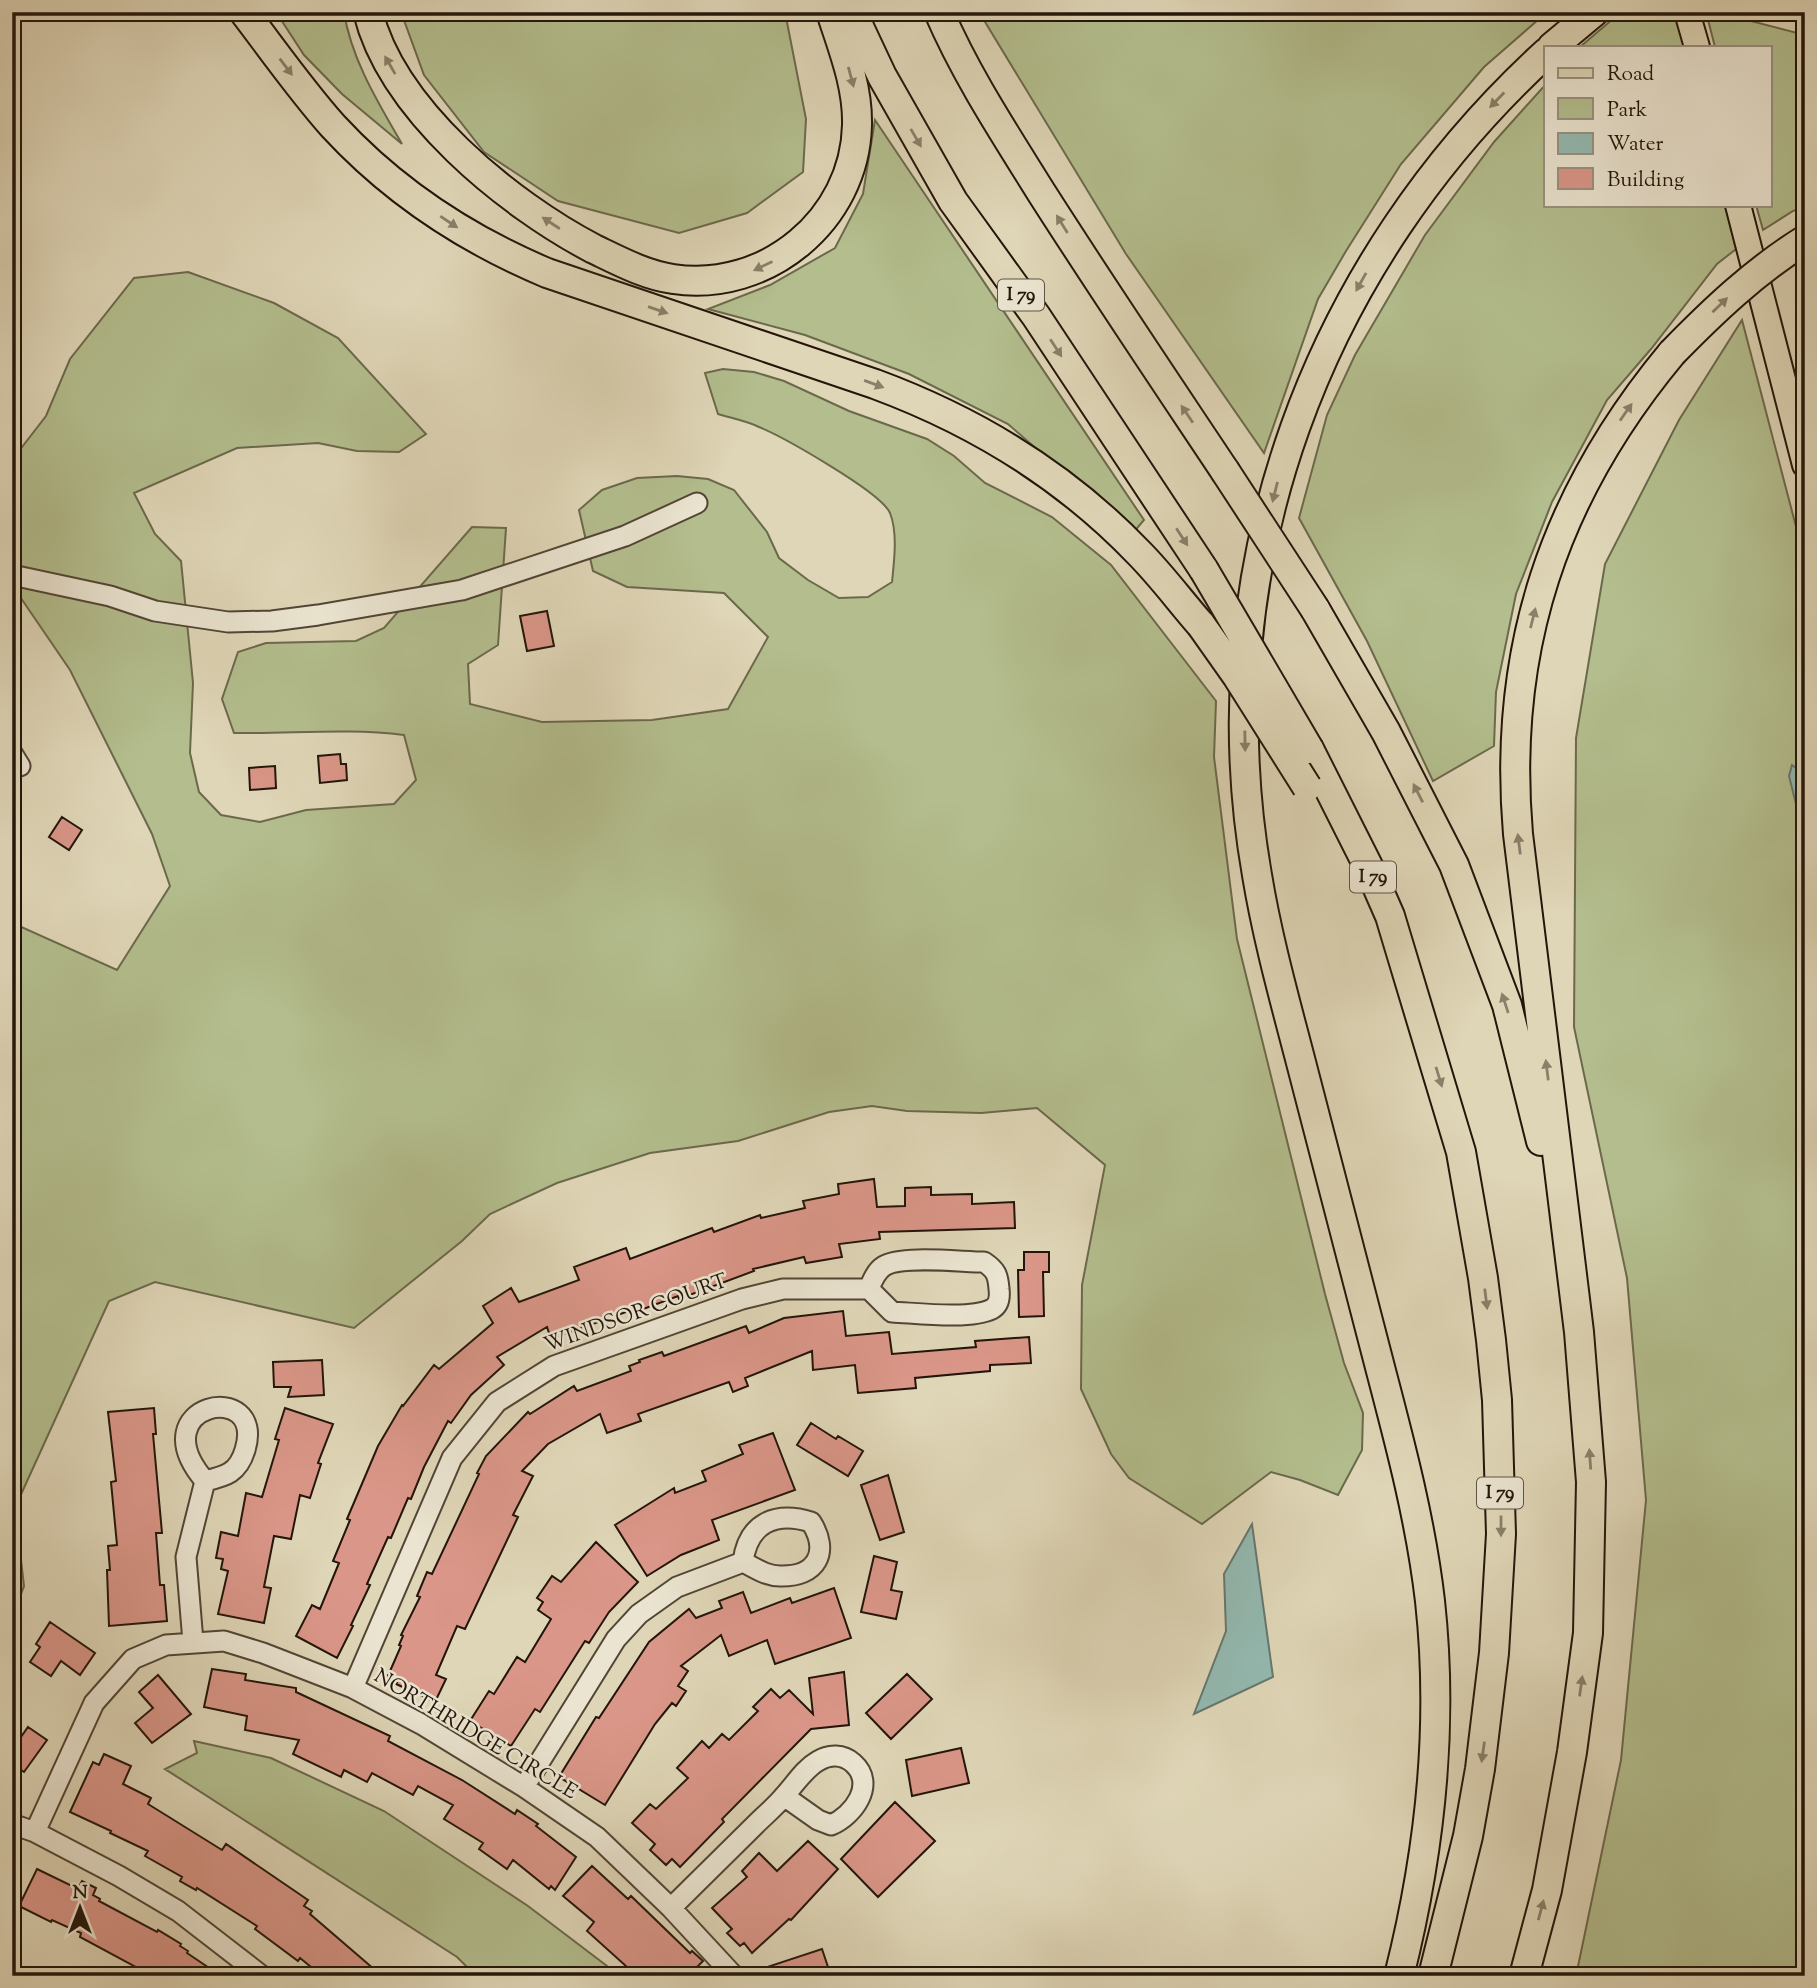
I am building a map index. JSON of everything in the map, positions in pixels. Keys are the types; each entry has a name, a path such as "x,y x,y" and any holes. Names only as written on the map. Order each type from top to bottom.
{"highway":[{"path":"244,12 309,97 355,148 402,189 457,228 516,260 547,273 912,398 984,432 1040,468 1081,499 1140,553 1201,625 1251,698 1307,787 1349,863 1419,1012"},
{"path":"368,12 379,45 406,90 456,147 485,175 547,221 598,251 652,274 690,281 730,277 767,265 786,254 819,224 841,192 853,159 856,108 850,72 831,12"},
{"name":"I 79","path":"852,12 882,76 953,201 1035,316 1204,570 1309,748 1390,916 1461,1152 1483,1278 1497,1400 1501,1521 1495,1641 1480,1769 1468,1836 1433,1976"},
{"path":"939,12 953,44 1027,169 1315,609 1386,732 1454,865 1507,1005 1548,1170 1579,1332"},
{"path":"1553,46 1590,16"},
{"path":"1399,1976 1414,1916 1430,1813 1436,1709 1430,1604 1414,1500 1276,964 1256,874 1246,786 1247,658 1258,571 1277,484 1303,406 1340,321 1386,239 1442,162 1493,104 1544,55"},
{"path":"1524,1976 1547,1890 1572,1752 1588,1633 1591,1482 1579,1332 1515,797 1516,726 1528,635 1560,533 1576,496 1619,423 1672,353 1731,294 1805,240"}],"main road":[{"path":"1687,12 1697,46"},
{"path":"1738,206 1805,465"}],"street":[{"path":"12,575 110,596 155,611 228,622 284,619 462,590 625,536 697,503"},
{"path":"907,1261 984,1262 993,1268 998,1276 1000,1294 998,1303 993,1308 961,1314 930,1315 892,1312 869,1289 874,1277 885,1265 907,1261"},
{"name":"WINDSOR COURT","path":"353,1688 452,1458 497,1402 554,1366 742,1299 783,1289 869,1289"},
{"path":"193,1642 186,1557 205,1481"},
{"path":"524,1787 616,1639 639,1614 677,1587 743,1562"},
{"name":"NORTHRIDGE CIRCLE","path":"35,1832 94,1703 108,1684 133,1659 166,1645 224,1641 353,1688 421,1724 524,1787 597,1837 671,1908 734,1976"},
{"path":"671,1908 785,1796"},
{"path":"12,1824 35,1832 119,1876 178,1911 262,1976"}],"green space":[{"path":"276,12 344,12 359,64 402,144 342,94 304,55"},
{"path":"401,12 785,12 806,119 803,172 747,213 679,233 558,201 484,152 424,75"},
{"path":"979,12 1547,12 1484,67 1401,164 1318,299 1264,453 1126,254"},
{"path":"1621,12 1677,12 1686,46 1581,46"},
{"path":"1706,12 1716,12 1805,35 1805,207 1793,211 1763,230 1756,206 1772,206 1772,46 1715,46"},
{"path":"1544,86 1544,206 1725,206 1736,249 1717,264 1651,349 1607,400 1552,502 1516,594 1496,692 1494,746 1433,781 1367,641 1299,518 1327,415 1355,355 1425,235 1494,142"},
{"path":"875,120 1144,520 1133,533 1008,424 909,374 805,335 708,309 770,285 835,248 863,194"},
{"path":"188,272 274,303 338,338 426,434 399,452 357,451 318,443 237,448 134,493 155,534 181,561 193,683 190,753 199,792 221,815 260,822 306,810 394,804 416,780 404,735 340,732 234,733 222,699 238,652 266,643 356,641 384,628 472,527 506,528 498,645 468,664 470,704 542,722 652,720 728,709 768,637 724,593 627,587 593,571 579,510 602,490 637,478 677,476 708,479 734,490 767,532 779,558 808,580 839,598 868,597 892,582 894,529 890,513 883,504 851,479 788,442 754,425 718,414 705,373 723,369 754,372 784,381 849,411 927,439 954,456 985,483 1052,517 1111,565 1216,701 1214,757 1237,939 1325,1294 1344,1363 1363,1413 1362,1450 1338,1495 1271,1472 1202,1524 1129,1478 1111,1454 1081,1389 1082,1285 1105,1165 1037,1108 981,1113 907,1111 872,1106 829,1112 738,1141 650,1153 557,1183 490,1214 462,1241 354,1328 155,1282 109,1301 18,1501 18,1533 24,1586 12,1618 12,916 19,926 117,970 170,886 152,834 70,670 12,585 12,460 46,416 70,359 134,278"},
{"path":"1742,320 1805,561 1805,1976 1576,1976 1621,1760 1646,1500 1627,1278 1574,1027 1576,738 1605,564 1679,420"},
{"path":"194,1741 271,1758 384,1811 528,1906 607,1966 616,1976 476,1976 457,1957 165,1769 197,1753"}],"water":[{"path":"1792,765 1805,774 1805,840 1789,776"},
{"path":"1252,1524 1273,1677 1194,1714 1226,1631 1224,1574"}],"building":[{"path":"547,611 554,646 527,651 520,616"},
{"path":"340,754 341,764 346,764 347,780 320,783 318,756"},
{"path":"275,766 276,788 250,790 249,768"},
{"path":"62,817 82,830 69,850 49,837"},
{"path":"874,1179 877,1207 905,1206 905,1188 931,1187 931,1195 972,1194 972,1204 1014,1202 1015,1228 879,1232 880,1239 839,1244 842,1257 806,1263 804,1257 753,1269 754,1271 679,1299 678,1296 638,1311 637,1308 551,1339 547,1327 497,1357 504,1365 471,1395 451,1423 448,1421 411,1499 408,1498 391,1538 388,1537 367,1584 370,1585 351,1625 353,1626 337,1658 296,1636 312,1605 320,1609 339,1563 333,1561 350,1520 347,1519 378,1446 402,1405 434,1365 439,1369 493,1323 483,1306 511,1288 519,1302 579,1280 574,1267 626,1248 630,1259 712,1228 714,1232 760,1215 761,1218 805,1208 803,1201 839,1194 838,1184"},
{"path":"1024,1252 1049,1252 1049,1272 1043,1272 1044,1316 1019,1317 1018,1270 1024,1270"},
{"path":"843,1311 846,1336 889,1332 892,1354 976,1347 975,1341 1029,1337 1031,1363 990,1365 990,1371 915,1378 916,1388 858,1393 855,1365 813,1370 812,1351 745,1378 748,1386 733,1392 729,1382 638,1414 641,1421 607,1433 600,1414 548,1444 522,1471 533,1476 513,1515 518,1517 465,1629 457,1626 436,1675 446,1679 435,1702 387,1678 401,1646 401,1635 420,1597 417,1596 427,1572 432,1574 486,1456 528,1412 530,1414 574,1386 577,1391 631,1371 629,1366 662,1352 664,1356 746,1326 749,1333 784,1318"},
{"path":"322,1360 324,1395 288,1397 291,1387 274,1387 273,1362"},
{"path":"154,1408 156,1434 153,1434 162,1533 156,1533 160,1585 164,1585 167,1621 109,1626 108,1546 117,1545 111,1482 116,1481 108,1412"},
{"path":"285,1408 333,1424 318,1463 321,1464 310,1498 300,1495 291,1539 274,1536 264,1587 271,1588 264,1623 218,1614 228,1571 221,1569 223,1559 216,1558 221,1532 238,1536 246,1493 262,1497 279,1440 275,1439"},
{"path":"811,1423 836,1439 838,1436 863,1451 848,1476 797,1445"},
{"path":"773,1433 795,1490 712,1520 719,1540 681,1555 647,1576 615,1525 674,1488 675,1493 706,1481 702,1471 743,1454 739,1445"},
{"path":"888,1475 904,1532 880,1540 861,1485"},
{"path":"596,1542 638,1582 609,1612 589,1643 585,1641 540,1712 535,1709 511,1746 470,1721 489,1691 494,1694 517,1657 525,1662 551,1619 538,1610 543,1602 537,1598 552,1576 561,1582"},
{"path":"874,1556 897,1562 891,1590 902,1592 896,1619 861,1612"},
{"path":"834,1588 851,1638 775,1664 767,1640 729,1656 721,1635 681,1666 688,1671 678,1686 686,1691 676,1706 672,1703 655,1724 605,1805 559,1777 596,1717 599,1718 649,1642 689,1609 696,1618 722,1608 719,1601 743,1592 751,1613 790,1598 792,1603"},
{"path":"50,1622 95,1653 80,1675 61,1661 51,1676 30,1662 40,1647 36,1644"},
{"path":"212,1669 246,1674 245,1680 296,1688 296,1692 390,1736 388,1741 462,1780 515,1814 517,1810 538,1824 536,1826 576,1857 555,1890 551,1886 549,1889 513,1860 507,1869 479,1849 483,1843 444,1819 453,1805 418,1786 413,1795 372,1773 367,1782 344,1770 341,1777 293,1754 299,1740 245,1730 247,1716 204,1707"},
{"path":"844,1672 849,1725 811,1729 722,1819 724,1822 680,1867 672,1859 666,1865 650,1850 655,1844 632,1823 650,1804 656,1809 688,1778 677,1768 702,1741 709,1748 722,1734 729,1740 758,1711 753,1707 771,1689 780,1698 789,1690 813,1714 809,1678"},
{"path":"907,1674 932,1699 891,1739 866,1713"},
{"path":"158,1675 191,1714 152,1743 135,1723 153,1708 139,1692"},
{"path":"28,1727 47,1740 24,1772 12,1764 12,1731 21,1737"},
{"path":"961,1748 969,1783 912,1796 906,1760"},
{"path":"104,1754 131,1766 123,1784 151,1798 148,1804 222,1850 226,1844 308,1900 304,1906 312,1911 310,1914 382,1976 322,1976 300,1958 298,1961 255,1929 257,1926 197,1888 196,1890 180,1881 182,1877 145,1856 148,1851 70,1812 93,1762 99,1765"},
{"path":"895,1802 935,1841 878,1897 841,1859"},
{"path":"808,1841 838,1869 791,1920 752,1953 744,1943 740,1946 727,1933 732,1929 712,1908 747,1877 742,1871 759,1853 777,1871"},
{"path":"592,1866 628,1899 631,1896 690,1953 692,1951 703,1961 698,1966 707,1976 637,1976 587,1931 594,1922 563,1896"},
{"path":"37,1869 78,1889 82,1881 96,1888 93,1895 100,1899 99,1901 181,1944 187,1953 221,1976 130,1976 136,1967 80,1937 81,1933 19,1906"},
{"path":"822,1949 831,1976 753,1976 752,1972"}]}
